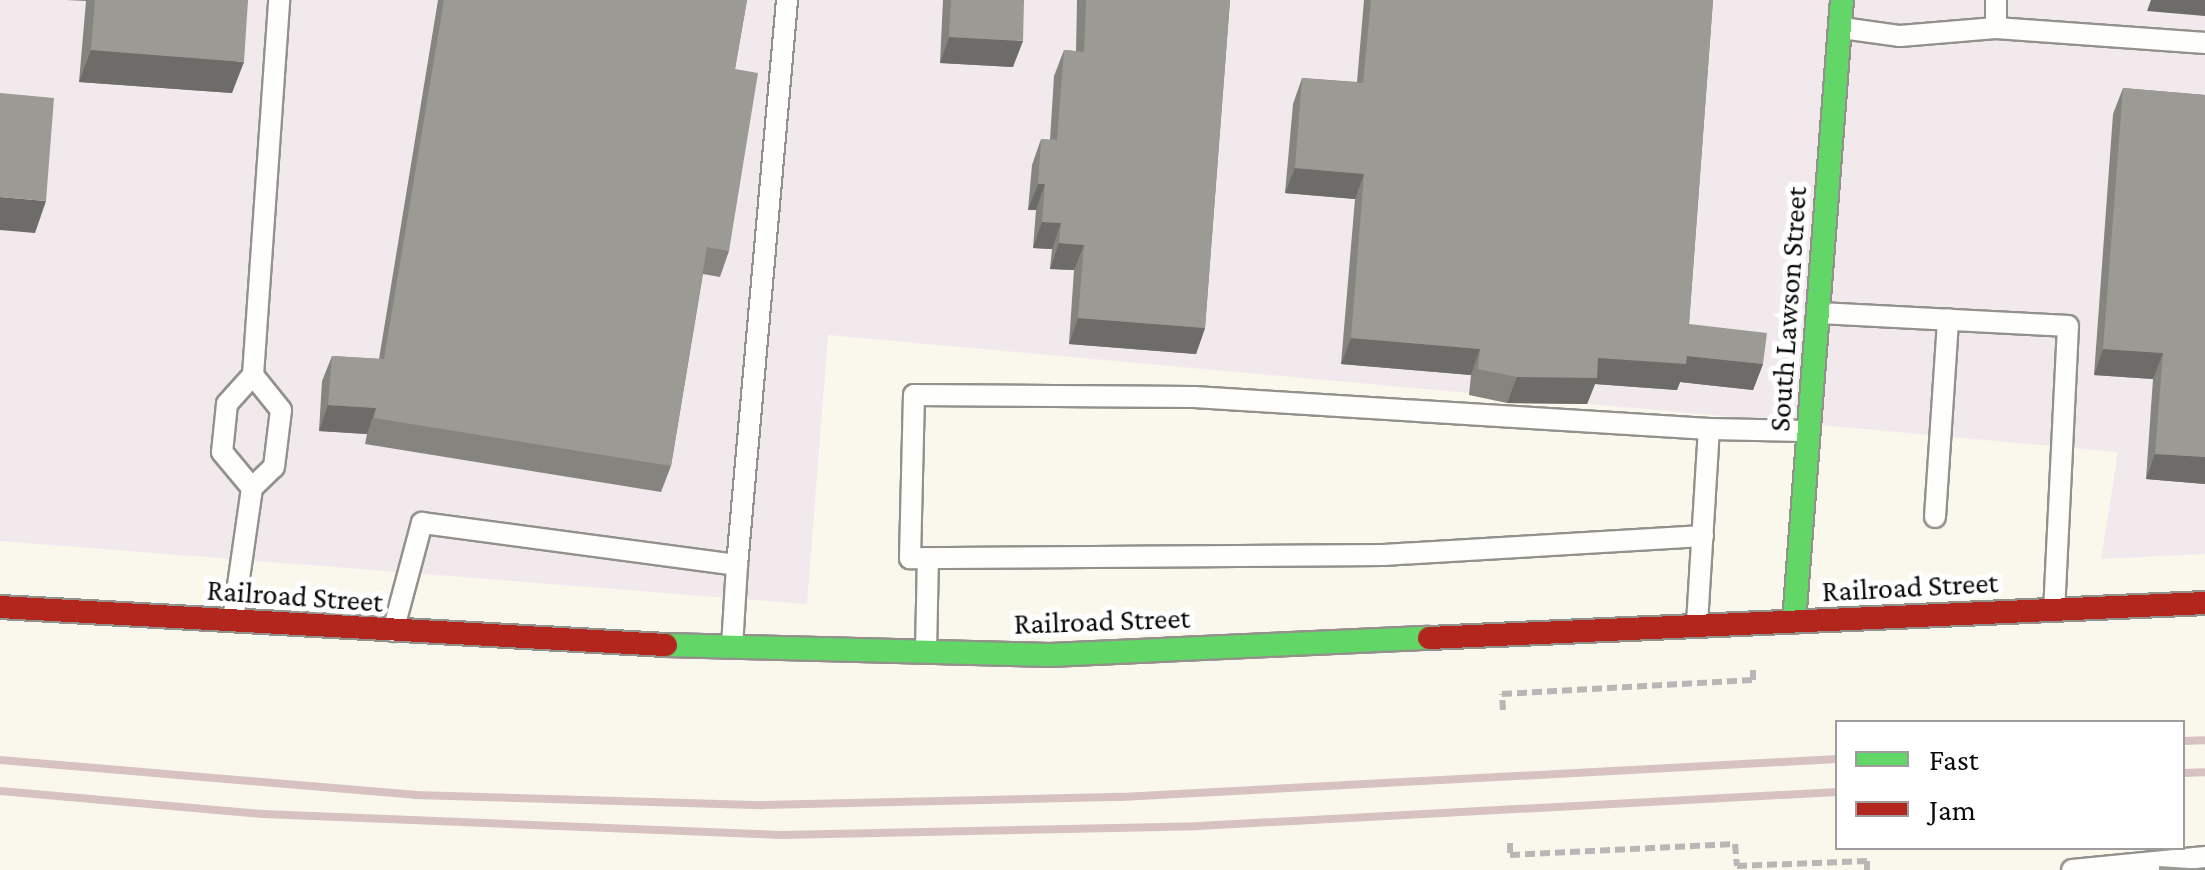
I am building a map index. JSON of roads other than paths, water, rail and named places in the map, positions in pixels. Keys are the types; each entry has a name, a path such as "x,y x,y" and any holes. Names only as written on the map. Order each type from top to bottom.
{"street":[{"name":"South Lawson Street","path":"1794,622 1842,0"},
{"name":"Railroad Street","path":"0,606 392,633 1050,655 2205,604"}],"lane":[{"path":"252,488 222,452 228,404 253,375 279,0"},
{"path":"732,646 787,0"},
{"path":"1996,0 1996,28"},
{"path":"1840,28 1900,36 1996,28 2205,43"},
{"path":"1818,312 2068,326 2054,611"},
{"path":"1935,517 1948,319"},
{"path":"233,622 252,488 274,467 281,410 253,375"},
{"path":"1703,536 1384,554 910,558 914,395 1194,397 1709,430 1809,431"},
{"path":"1697,626 1709,430"},
{"path":"392,633 422,523 737,565"},
{"path":"926,652 928,558"},
{"path":"2072,870 2205,857"}],"railway":[{"path":"2185,741 2205,740"},
{"path":"0,760 415,795 762,805 1121,797 1835,759"},
{"path":"2185,773 2205,772"},
{"path":"0,791 264,814 781,835 1198,826 1835,792"}]}
